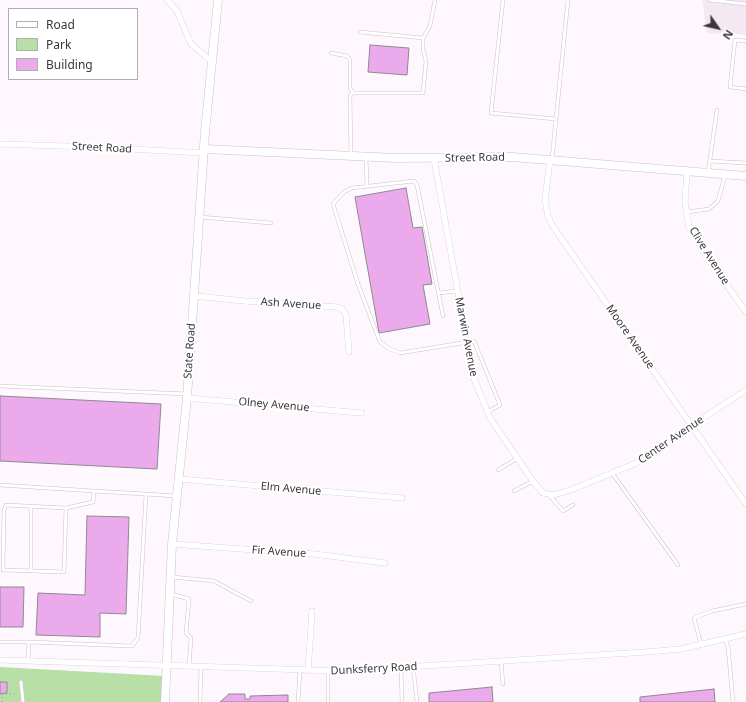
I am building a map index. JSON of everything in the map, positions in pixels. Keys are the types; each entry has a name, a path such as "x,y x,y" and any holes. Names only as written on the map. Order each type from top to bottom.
{"main road":[{"name":"State Road","path":"165,702 172,544 187,396 211,61 218,0"},
{"name":"Street Road","path":"204,151 434,159 499,156 551,159 746,176"}],"street":[{"path":"167,0 177,11 191,44 211,61"},
{"name":"Street Road","path":"0,144 204,151"},
{"name":"Marwin Avenue","path":"434,159 473,376 487,412 533,481 548,495"},
{"name":"Moore Avenue","path":"551,159 545,201 550,220 746,504"},
{"name":"Clive Avenue","path":"687,171 686,212 689,227 698,243 746,312"},
{"name":"Ash Avenue","path":"195,296 337,307 342,309 346,315 349,352"},
{"name":"Center Avenue","path":"548,495 574,489 646,459 746,390"},
{"name":"Olney Avenue","path":"187,396 362,414"},
{"name":"Elm Avenue","path":"179,479 402,498"},
{"name":"Fir Avenue","path":"172,544 314,554 385,563"},
{"path":"308,671 312,611"},
{"name":"Dunksferry Road","path":"0,660 328,672 646,652 701,644 746,634"}],"lane":[{"path":"353,92 423,93 426,61 423,49 424,38 430,26 435,0"},
{"path":"503,0 491,113 556,119"},
{"path":"551,159 568,0"},
{"path":"710,0 746,4"},
{"path":"360,32 424,38"},
{"path":"746,41 735,40 730,87 746,89"},
{"path":"331,53 347,56 350,60 350,88 353,92"},
{"path":"351,156 350,99 353,92"},
{"path":"708,173 717,110"},
{"path":"366,156 367,186"},
{"path":"709,161 746,163"},
{"path":"686,212 709,209 718,202 725,174"},
{"path":"443,316 417,185 414,181 352,188 344,192 334,204 358,284 380,342 388,348 400,353 474,341 500,406 487,412"},
{"path":"200,217 271,223"},
{"path":"438,293 457,291"},
{"path":"0,386 187,396"},
{"path":"498,470 518,458"},
{"path":"612,473 678,565"},
{"path":"514,491 533,481"},
{"path":"0,485 177,496"},
{"path":"66,508 64,572 3,570 2,510 6,506 66,508 93,502 94,491"},
{"path":"0,642 132,646 138,638 146,494"},
{"path":"548,495 563,512 573,505"},
{"path":"31,571 32,506"},
{"path":"170,576 214,581 251,601"},
{"path":"169,594 189,599 186,633 191,638 189,666"},
{"path":"701,644 694,618 712,611 746,604"},
{"path":"725,639 728,647 733,702"},
{"path":"28,661 29,642"},
{"path":"500,661 503,684"},
{"path":"413,666 417,702"},
{"path":"200,667 200,702"},
{"path":"401,667 402,702"},
{"path":"298,702 300,671"},
{"path":"328,672 328,702"},
{"path":"21,682 24,702"}],"path":[{"path":"2,702 2,694 23,694"}],"shaded area":[{"path":"702,0 746,0 746,35 707,33"}],"green space":[{"path":"0,667 165,676 165,702 0,702"}],"building":[{"path":"370,45 409,48 407,75 368,72"},
{"path":"406,188 413,228 422,227 432,284 423,285 430,324 379,333 355,197"},
{"path":"0,396 161,404 157,469 0,461"},
{"path":"87,516 129,517 126,614 100,613 100,637 36,635 38,593 85,595"},
{"path":"0,587 24,587 23,627 0,627"},
{"path":"0,682 7,682 7,693 0,694"},
{"path":"492,687 493,702 429,702 429,693"},
{"path":"714,689 715,702 640,702 640,697"},
{"path":"229,694 245,694 245,699 250,699 250,696 288,695 288,702 220,702"}]}
